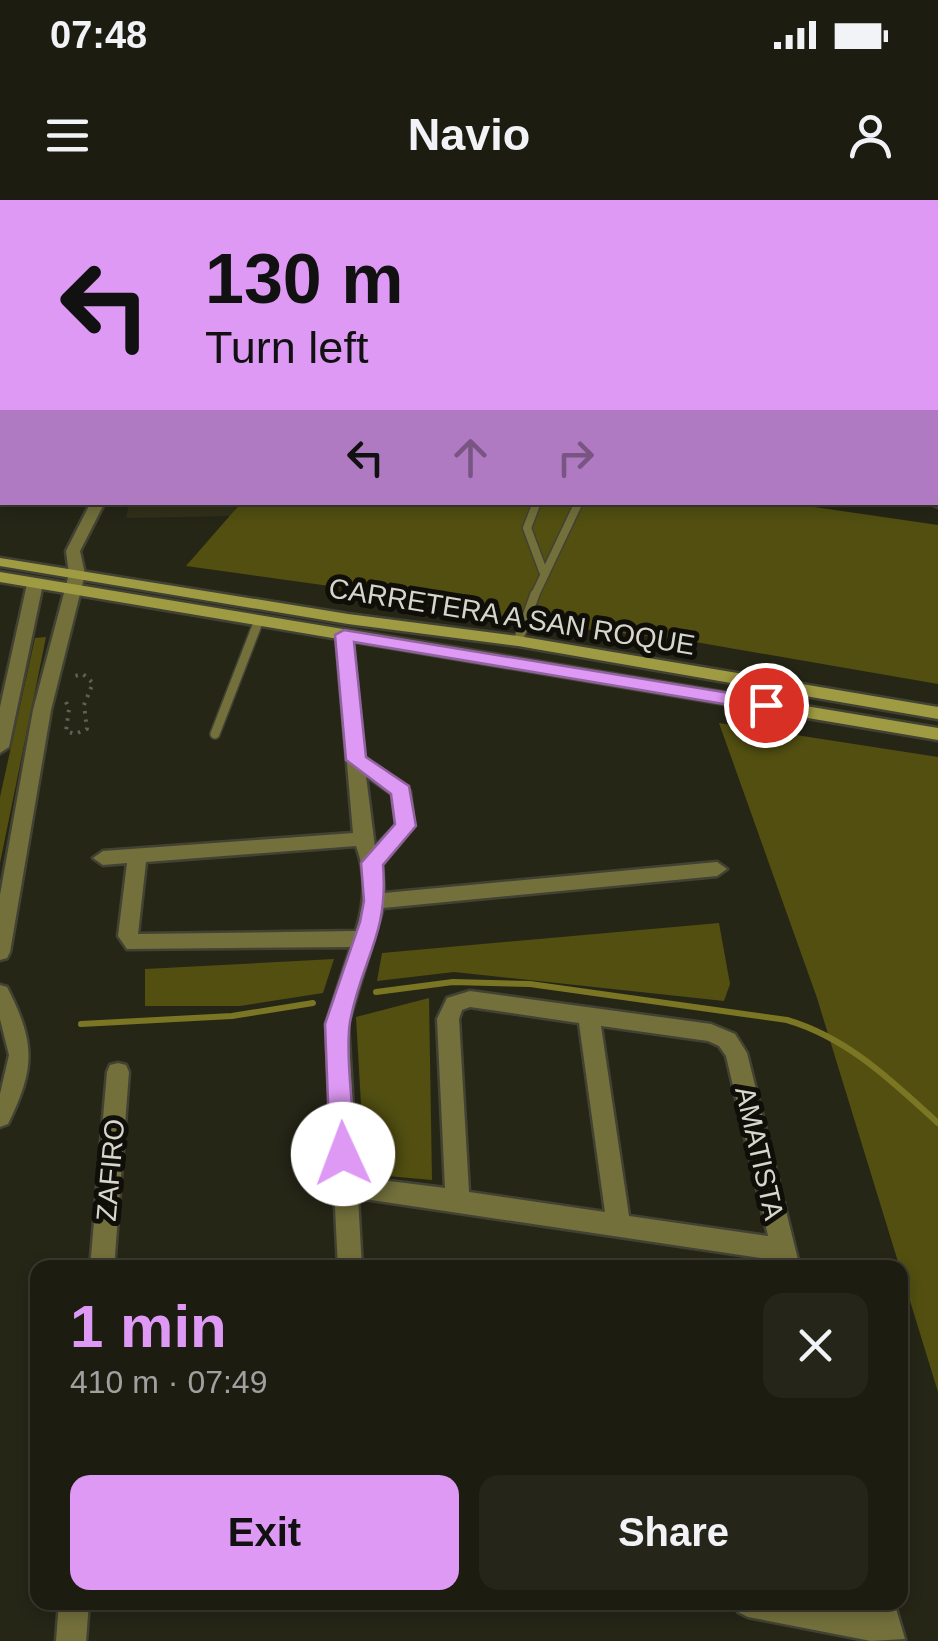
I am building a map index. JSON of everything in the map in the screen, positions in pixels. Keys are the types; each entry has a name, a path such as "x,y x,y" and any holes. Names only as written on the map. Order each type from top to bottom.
{"main road":[{"name":"CARRETERA A SAN ROQUE","path":"0,562 71,591 518,641 938,713"},
{"name":"CARRETERA A SAN ROQUE","path":"0,577 938,734"},
{"path":"439,650 502,647 518,641 528,653 582,674"}],"street":[{"path":"0,952 42,710 71,591 73,552 96,505"},
{"path":"0,747 35,584"},
{"path":"30,609 71,591"},
{"path":"344,635 363,839 372,863 375,901 337,1024 349,1260"},
{"path":"356,760 401,791 406,826 372,863"},
{"path":"102,858 363,839"},
{"path":"136,856 128,936 134,943 365,939"},
{"path":"375,901 717,868"},
{"path":"0,993 17,1027 22,1055 11,1096 0,1117"},
{"path":"457,1199 448,1019 454,1004 470,1000 588,1017 620,1228"},
{"name":"AMATISTA","path":"588,1017 711,1034 727,1040 736,1053 785,1259"},
{"name":"ZAFIRO","path":"103,1260 118,1072"},
{"path":"344,1186 457,1199 785,1259"},
{"path":"71,1641 73,1610"},
{"path":"798,1610 885,1624"}],"lane":[{"path":"536,505 527,528 543,572"},
{"path":"518,641 543,572 577,505"},
{"path":"215,734 259,620"}],"path":[{"path":"63,683 77,674 92,679 84,705 90,727 86,730 66,731 64,693"},
{"path":"42,710 66,702"}],"shaded area":[{"path":"129,505 236,505 234,516 126,518"},
{"path":"239,505 801,505 938,525 938,684 678,639 427,613 380,593 186,566"},
{"path":"46,637 0,863 0,797 35,638"},
{"path":"719,723 938,757 938,1392 908,1294 908,1260 897,1260 817,998"},
{"path":"719,923 730,984 724,1001 454,972 377,981 382,953"},
{"path":"334,959 323,993 240,1006 145,1006 145,969"},
{"path":"429,998 432,1180 365,1174 356,1017"}],"waterway":[{"path":"376,992 453,982 530,984 787,1020 849,1049 938,1123"},
{"path":"81,1024 232,1016 313,1003"}],"route":[{"path":"343,1154 337,1024 371,922 375,901 372,863 406,826 401,791 356,760 344,635 766,705"}]}
